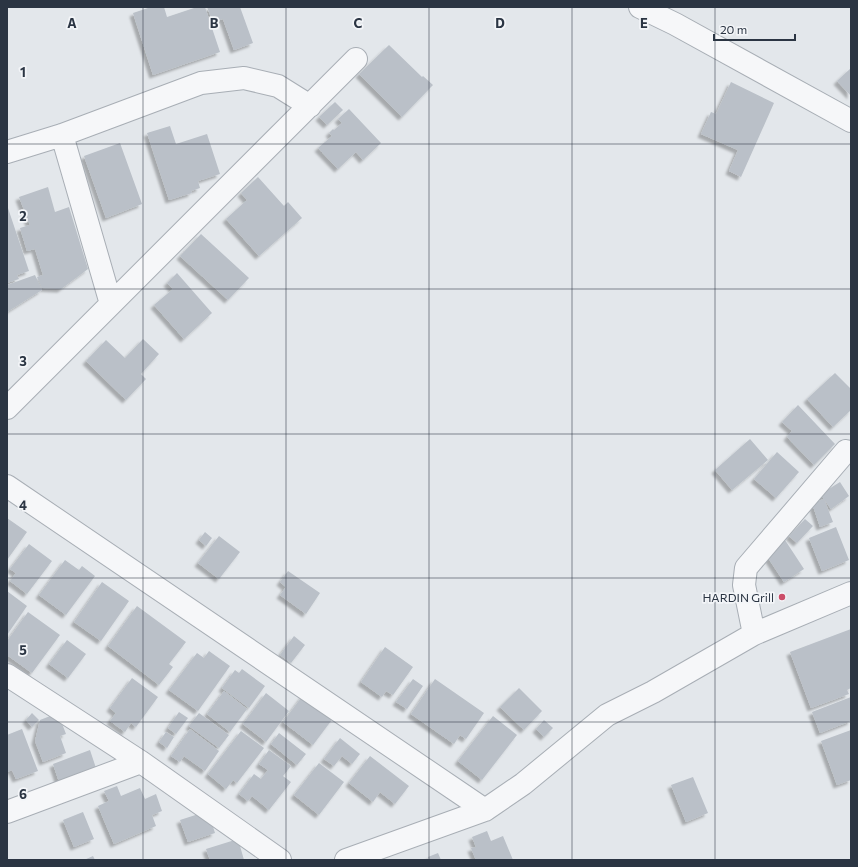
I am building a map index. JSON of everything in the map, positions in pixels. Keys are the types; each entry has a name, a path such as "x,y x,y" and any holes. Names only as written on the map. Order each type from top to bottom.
{"street":[{"path":"640,7 676,24 851,121"},
{"path":"7,408 356,59"},
{"path":"7,152 62,135 201,83 244,78 278,86 310,106"},
{"path":"62,135 111,304"},
{"path":"754,634 744,586 746,568 846,451"},
{"path":"7,486 485,810"},
{"path":"346,860 485,810 523,784 606,715 653,692 754,634 851,593"},
{"path":"7,675 141,762 280,860"},
{"path":"7,812 141,762"}],"building":[{"path":"151,7 164,7 167,17 197,7 205,7 220,52 153,75 133,13"},
{"path":"207,7 240,7 253,43 234,50 223,19 213,22"},
{"path":"389,45 422,77 423,76 433,85 402,117 359,74"},
{"path":"851,68 851,96 837,81"},
{"path":"731,82 774,103 741,177 729,171 738,150 701,134 711,112 716,114"},
{"path":"335,102 343,110 327,125 319,117"},
{"path":"349,109 381,143 363,160 356,152 338,169 318,148 332,136 329,133 342,123 338,119"},
{"path":"170,126 176,144 207,134 220,174 198,181 200,188 191,191 192,193 169,200 147,133"},
{"path":"120,143 142,204 106,218 84,156"},
{"path":"258,177 284,206 288,202 302,218 259,256 226,219 247,200 241,193"},
{"path":"48,187 55,212 69,207 88,269 61,289 42,288 37,277 43,275 35,249 27,251 20,228 30,225 19,197"},
{"path":"7,205 29,271 17,275 19,279 7,283"},
{"path":"201,234 249,278 228,300 180,256"},
{"path":"177,273 212,313 184,339 154,305 173,289 167,283"},
{"path":"35,275 42,290 7,312 7,285"},
{"path":"143,339 159,354 141,374 146,379 126,400 86,361 106,340 125,358"},
{"path":"835,373 851,389 851,410 833,427 807,399"},
{"path":"798,405 835,444 814,465 787,437 792,431 782,422"},
{"path":"750,439 768,460 732,490 715,470"},
{"path":"777,452 799,472 776,498 754,479"},
{"path":"840,482 849,496 831,509 821,494"},
{"path":"824,499 833,522 820,527 812,503"},
{"path":"7,518 27,532 7,560"},
{"path":"805,519 813,526 797,543 789,536"},
{"path":"836,527 849,560 822,571 809,538"},
{"path":"205,532 212,538 206,546 199,540"},
{"path":"219,536 240,552 219,579 198,563"},
{"path":"783,537 804,569 784,582 763,550"},
{"path":"29,544 52,561 27,594 10,581 16,573 10,569"},
{"path":"65,560 79,570 82,566 95,576 66,615 39,595"},
{"path":"288,571 320,593 306,614 280,595 286,587 280,582"},
{"path":"102,582 129,601 101,641 74,622"},
{"path":"7,591 27,606 7,635"},
{"path":"137,606 186,642 169,664 173,667 159,685 108,646"},
{"path":"28,612 60,635 32,673 7,655 7,641"},
{"path":"851,629 851,688 847,690 849,694 811,708 790,652"},
{"path":"294,636 305,645 291,663 280,655"},
{"path":"67,640 86,654 68,678 49,664"},
{"path":"385,647 413,667 393,695 386,691 382,697 361,682"},
{"path":"209,651 230,666 198,711 169,690 197,653 204,658"},
{"path":"242,669 265,686 249,708 222,688 235,670 239,673"},
{"path":"132,678 158,697 136,727 131,723 125,732 110,721 116,713 110,708"},
{"path":"413,679 423,686 407,709 396,702"},
{"path":"435,679 484,713 466,739 460,735 454,744 411,714"},
{"path":"519,688 542,711 524,730 500,707"},
{"path":"224,691 247,709 230,732 207,714"},
{"path":"266,693 289,711 266,742 243,724"},
{"path":"304,694 334,717 313,745 283,722"},
{"path":"851,697 851,721 820,733 812,712"},
{"path":"179,712 188,718 176,734 168,728"},
{"path":"32,713 39,720 32,727 26,720"},
{"path":"58,713 66,734 60,736 66,753 43,762 35,741 40,720"},
{"path":"199,713 229,735 219,748 189,726"},
{"path":"493,716 517,735 482,780 458,761"},
{"path":"544,720 553,728 544,737 536,729"},
{"path":"22,729 38,771 16,779 12,770 7,772 7,735"},
{"path":"190,729 219,751 205,771 184,756 180,762 171,756"},
{"path":"851,730 851,780 837,785 821,741"},
{"path":"241,731 264,748 237,783 233,780 226,789 208,774"},
{"path":"166,732 174,737 167,748 159,742"},
{"path":"279,733 306,754 297,765 271,744"},
{"path":"340,738 360,754 352,764 342,756 334,766 324,759"},
{"path":"90,750 96,768 59,782 53,764"},
{"path":"269,750 291,766 283,776 291,782 269,810 252,796 248,801 239,794 254,774 261,779 268,770 259,764"},
{"path":"370,756 409,786 395,804 380,792 373,802 349,783"},
{"path":"319,763 344,782 319,815 294,795"},
{"path":"693,777 708,813 686,822 671,785"},
{"path":"117,786 121,796 140,788 145,799 156,794 162,811 152,815 156,826 114,844 98,806 109,801 104,791"},
{"path":"208,811 215,833 188,842 180,820"},
{"path":"83,812 94,839 74,847 63,820"},
{"path":"487,831 491,841 503,836 513,860 476,860 471,848 476,847 472,837"},
{"path":"238,839 244,860 210,860 206,849"},
{"path":"438,853 441,860 429,860 428,857"},
{"path":"93,856 95,860 84,860"}],"place":[{"name":"HARDIN Grill","path":"782,597"}]}
